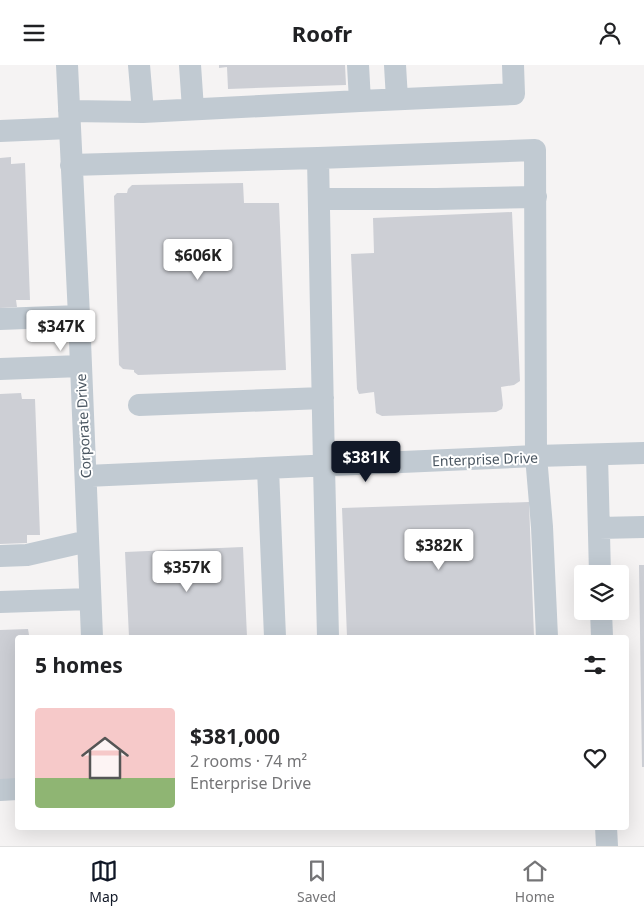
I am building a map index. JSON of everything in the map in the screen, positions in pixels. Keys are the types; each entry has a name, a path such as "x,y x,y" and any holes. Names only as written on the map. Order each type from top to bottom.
{"street":[{"name":"Corporate Drive","path":"66,65 79,317 92,635"},
{"path":"140,65 143,112"},
{"path":"190,65 193,109"},
{"path":"358,65 360,101"},
{"path":"395,65 397,99"},
{"path":"0,131 69,120 143,112 514,94 513,65"},
{"path":"71,165 535,150 536,456 548,635"},
{"path":"318,158 328,635"},
{"path":"319,199 536,197"},
{"path":"0,319 79,317"},
{"path":"0,369 81,366"},
{"path":"140,405 323,398"},
{"name":"Enterprise Drive","path":"86,476 644,453"},
{"path":"597,455 600,565"},
{"path":"268,469 275,635"},
{"path":"599,528 644,527"},
{"path":"0,556 27,555 88,541"},
{"path":"0,602 90,599"},
{"path":"601,620 602,635"},
{"path":"0,790 15,789"},
{"path":"606,830 607,846"}],"building":[{"path":"219,65 345,65 346,85 228,89 227,67 219,68"},
{"path":"11,157 11,164 25,163 30,300 16,300 17,307 0,308 0,158"},
{"path":"243,183 244,203 279,203 286,370 138,375 134,370 123,369 119,365 114,196 117,193 127,193 132,185"},
{"path":"512,212 520,381 514,385 501,387 502,409 496,412 382,416 376,413 374,392 359,394 357,389 351,254 374,253 373,218"},
{"path":"21,393 22,399 35,399 40,535 27,535 27,543 0,544 0,394"},
{"path":"529,502 534,635 347,635 342,508"},
{"path":"243,547 247,635 129,635 125,552"},
{"path":"639,565 644,565 644,767 642,767"},
{"path":"28,629 29,635 15,635 15,779 0,780 0,630"}]}
